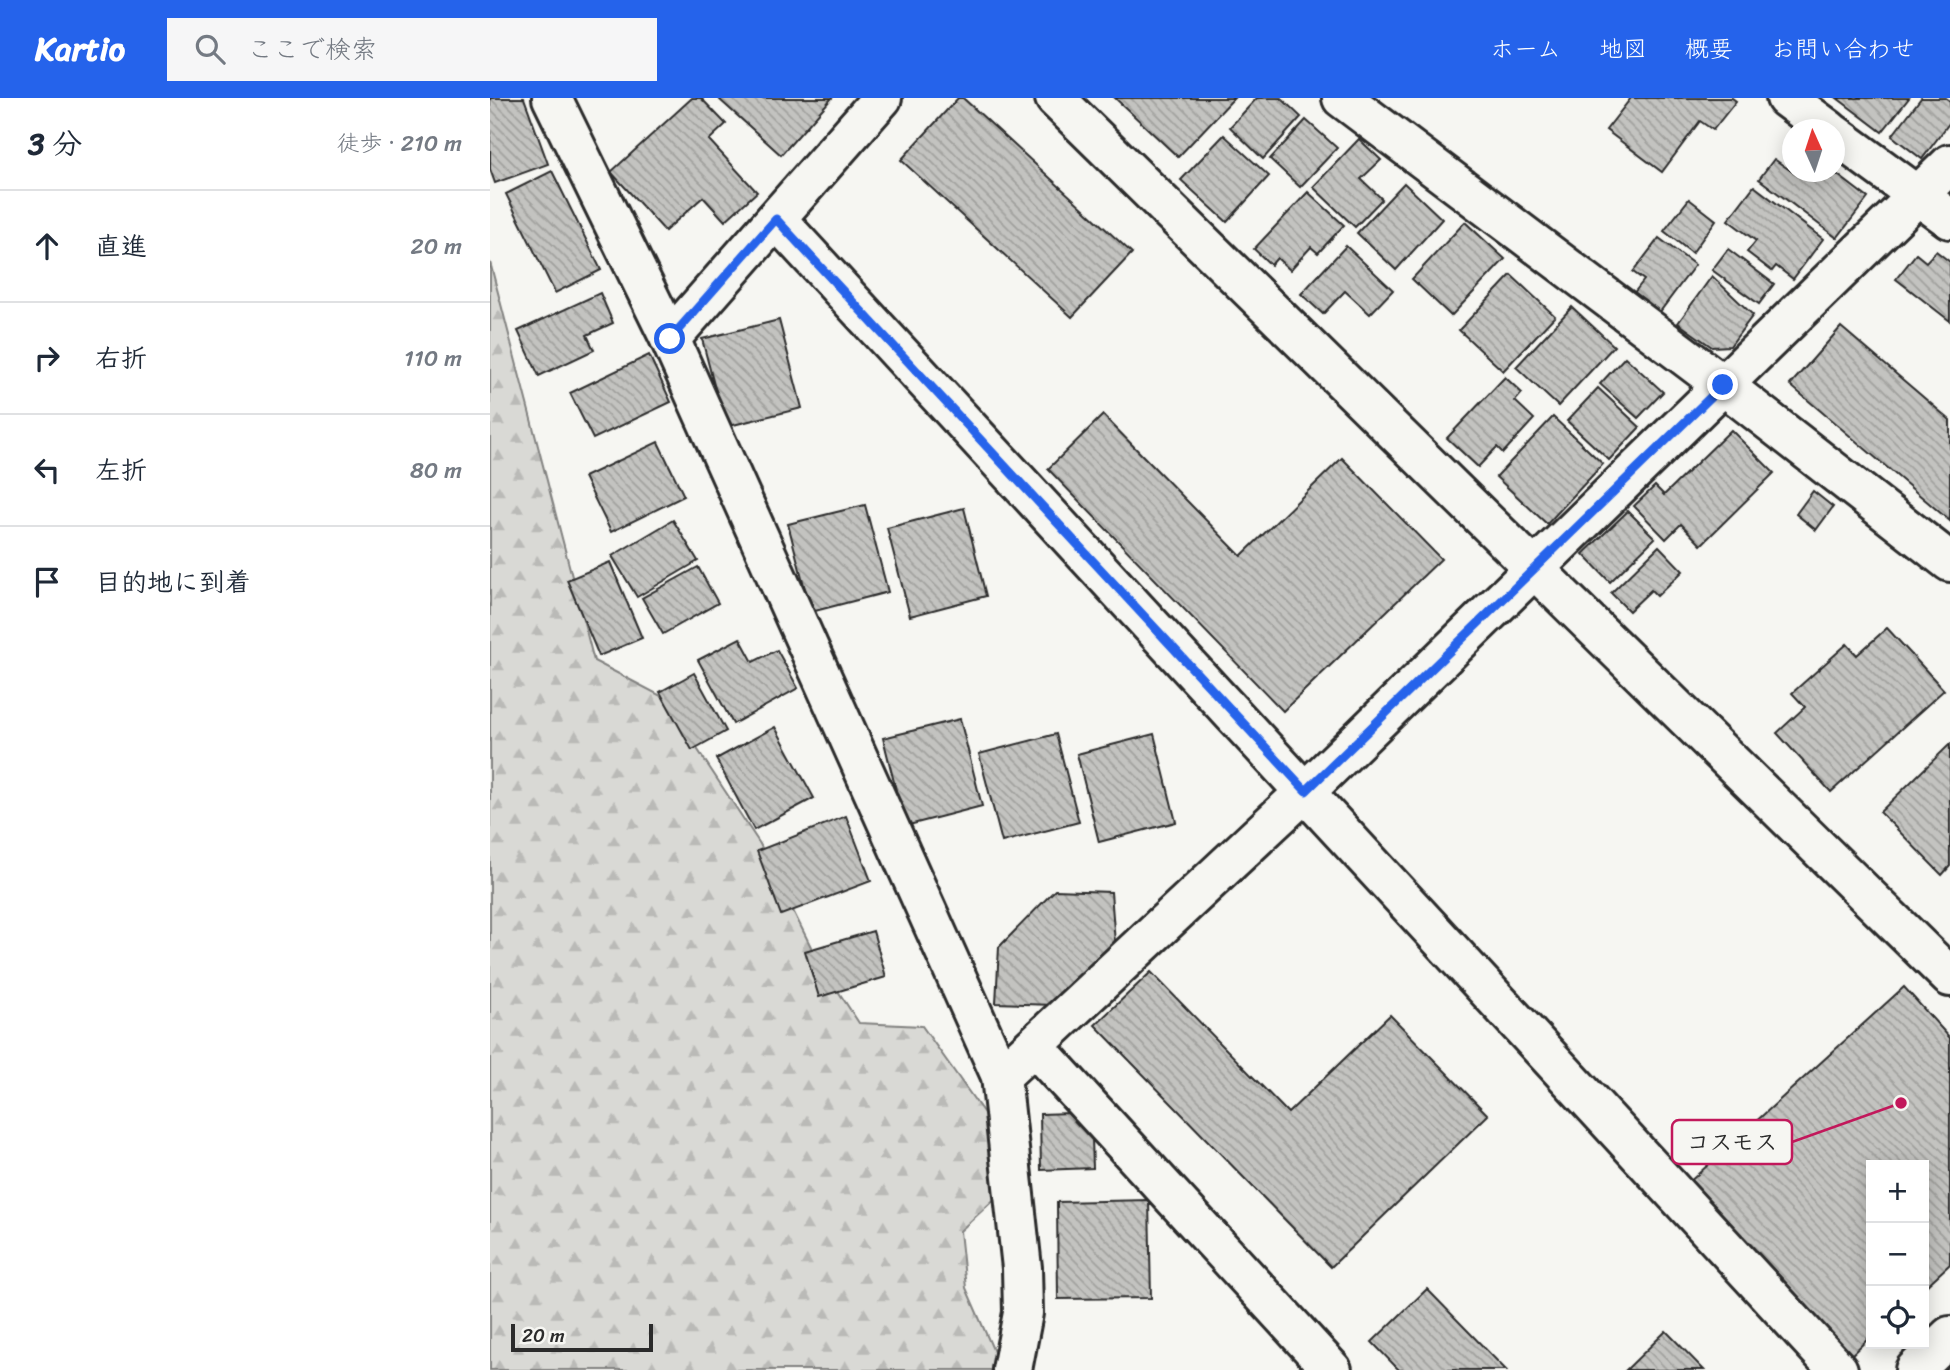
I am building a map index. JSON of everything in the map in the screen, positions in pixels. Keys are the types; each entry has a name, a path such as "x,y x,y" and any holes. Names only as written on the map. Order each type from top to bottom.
{"street":[{"path":"552,98 670,339 1001,1076 1022,1268 1023,1313 1012,1370"},
{"path":"670,339 882,98"},
{"path":"1055,98 1950,977"},
{"path":"1342,98 1723,385 1950,562"},
{"path":"1786,98 1814,119"},
{"path":"1845,141 1950,219"},
{"path":"1001,1076 1306,791 1950,164"},
{"path":"776,219 1838,1370"},
{"path":"1034,1046 1332,1370"},
{"path":"1915,1370 1950,1336"}],"green space":[{"path":"490,262 594,661 663,697 760,844 817,959 859,1023 922,1026 1025,1171 960,1231 966,1288 1002,1370 490,1370"}],"building":[{"path":"490,98 524,98 548,164 495,183 490,169"},
{"path":"692,98 701,98 726,124 709,140 757,192 725,221 703,197 665,231 611,172"},
{"path":"832,98 781,155 720,100"},
{"path":"958,98 963,98 1132,253 1072,317 901,160"},
{"path":"1115,98 1234,98 1178,157"},
{"path":"1257,98 1281,98 1301,117 1263,159 1230,127"},
{"path":"1631,98 1732,98 1736,101 1713,130 1700,121 1662,172 1606,130"},
{"path":"1837,98 1909,98 1882,132"},
{"path":"1921,98 1946,98 1950,101 1950,122 1922,159 1892,136"},
{"path":"1306,120 1337,148 1300,187 1270,159"},
{"path":"1224,135 1269,176 1227,222 1181,180"},
{"path":"1359,139 1381,160 1361,179 1382,199 1355,227 1313,187"},
{"path":"1774,159 1782,165 1782,182 1845,180 1868,198 1837,238 1759,179"},
{"path":"552,171 601,270 555,293 506,194"},
{"path":"1404,183 1442,219 1396,270 1357,233"},
{"path":"1754,186 1823,239 1793,279 1776,266 1772,271 1747,252 1756,241 1728,220"},
{"path":"1308,192 1344,225 1318,253 1311,247 1290,270 1277,258 1271,265 1254,249"},
{"path":"1689,199 1716,220 1692,253 1664,231"},
{"path":"1465,222 1505,259 1451,316 1412,279"},
{"path":"1659,238 1695,265 1659,313 1633,294 1644,280 1633,272"},
{"path":"1346,246 1393,290 1370,314 1345,291 1323,314 1301,294"},
{"path":"1728,249 1774,284 1759,304 1712,270"},
{"path":"1936,251 1950,262 1950,321 1896,279 1916,254 1926,262"},
{"path":"1511,275 1555,316 1503,371 1459,330"},
{"path":"1712,276 1753,315 1730,346 1712,347 1678,323"},
{"path":"600,293 613,323 587,335 594,350 539,376 518,331"},
{"path":"1572,307 1614,346 1558,406 1516,367"},
{"path":"779,320 802,408 725,427 702,339"},
{"path":"1841,327 1950,420 1950,521 1790,385"},
{"path":"649,355 671,402 593,439 570,393"},
{"path":"1625,357 1663,392 1638,418 1600,384"},
{"path":"1505,377 1522,393 1515,401 1534,419 1503,453 1497,447 1478,467 1447,438"},
{"path":"1598,388 1640,427 1609,460 1567,421"},
{"path":"1103,415 1241,556 1342,458 1441,559 1283,711 1048,469"},
{"path":"1553,417 1603,464 1547,524 1496,477"},
{"path":"1731,430 1774,473 1701,545 1681,524 1666,539 1634,506 1655,486 1664,495"},
{"path":"658,442 684,496 611,532 584,477"},
{"path":"1813,491 1833,507 1816,530 1796,514"},
{"path":"865,505 888,592 811,612 788,524"},
{"path":"964,508 986,596 910,616 887,528"},
{"path":"1628,511 1655,538 1610,582 1583,554"},
{"path":"673,520 698,561 637,597 612,556"},
{"path":"1659,546 1683,571 1657,596 1651,590 1629,611 1611,593"},
{"path":"610,562 642,638 599,656 567,580"},
{"path":"698,567 718,603 663,634 642,598"},
{"path":"1887,628 1944,690 1831,792 1777,733 1805,707 1792,693 1847,644 1857,655"},
{"path":"740,638 753,662 777,650 798,688 733,724 698,660"},
{"path":"694,673 726,731 692,750 660,692"},
{"path":"960,719 982,806 905,826 883,738"},
{"path":"775,727 814,798 754,830 716,759"},
{"path":"1056,734 1079,822 1002,842 979,754"},
{"path":"1154,734 1176,822 1099,842 1077,754"},
{"path":"1950,744 1950,866 1942,875 1880,812"},
{"path":"846,816 871,881 781,915 757,851"},
{"path":"1055,890 1111,892 1115,943 1054,1005 996,1003 999,947"},
{"path":"873,931 886,977 819,997 805,951"},
{"path":"1151,972 1288,1113 1390,1015 1488,1115 1331,1267 1095,1025"},
{"path":"1904,987 1950,1038 1950,1264 1929,1283 1929,1160 1866,1160 1866,1341 1848,1358 1687,1184"},
{"path":"1071,1113 1092,1138 1093,1168 1041,1170 1040,1114"},
{"path":"1149,1200 1151,1298 1058,1299 1057,1202"},
{"path":"1427,1289 1506,1370 1399,1370 1372,1342"},
{"path":"1666,1331 1704,1370 1626,1370"}],"place":[{"name":"コスモス","path":"1901,1103"}],"route":[{"path":"670,339 776,219 1306,791 1723,385"}]}
